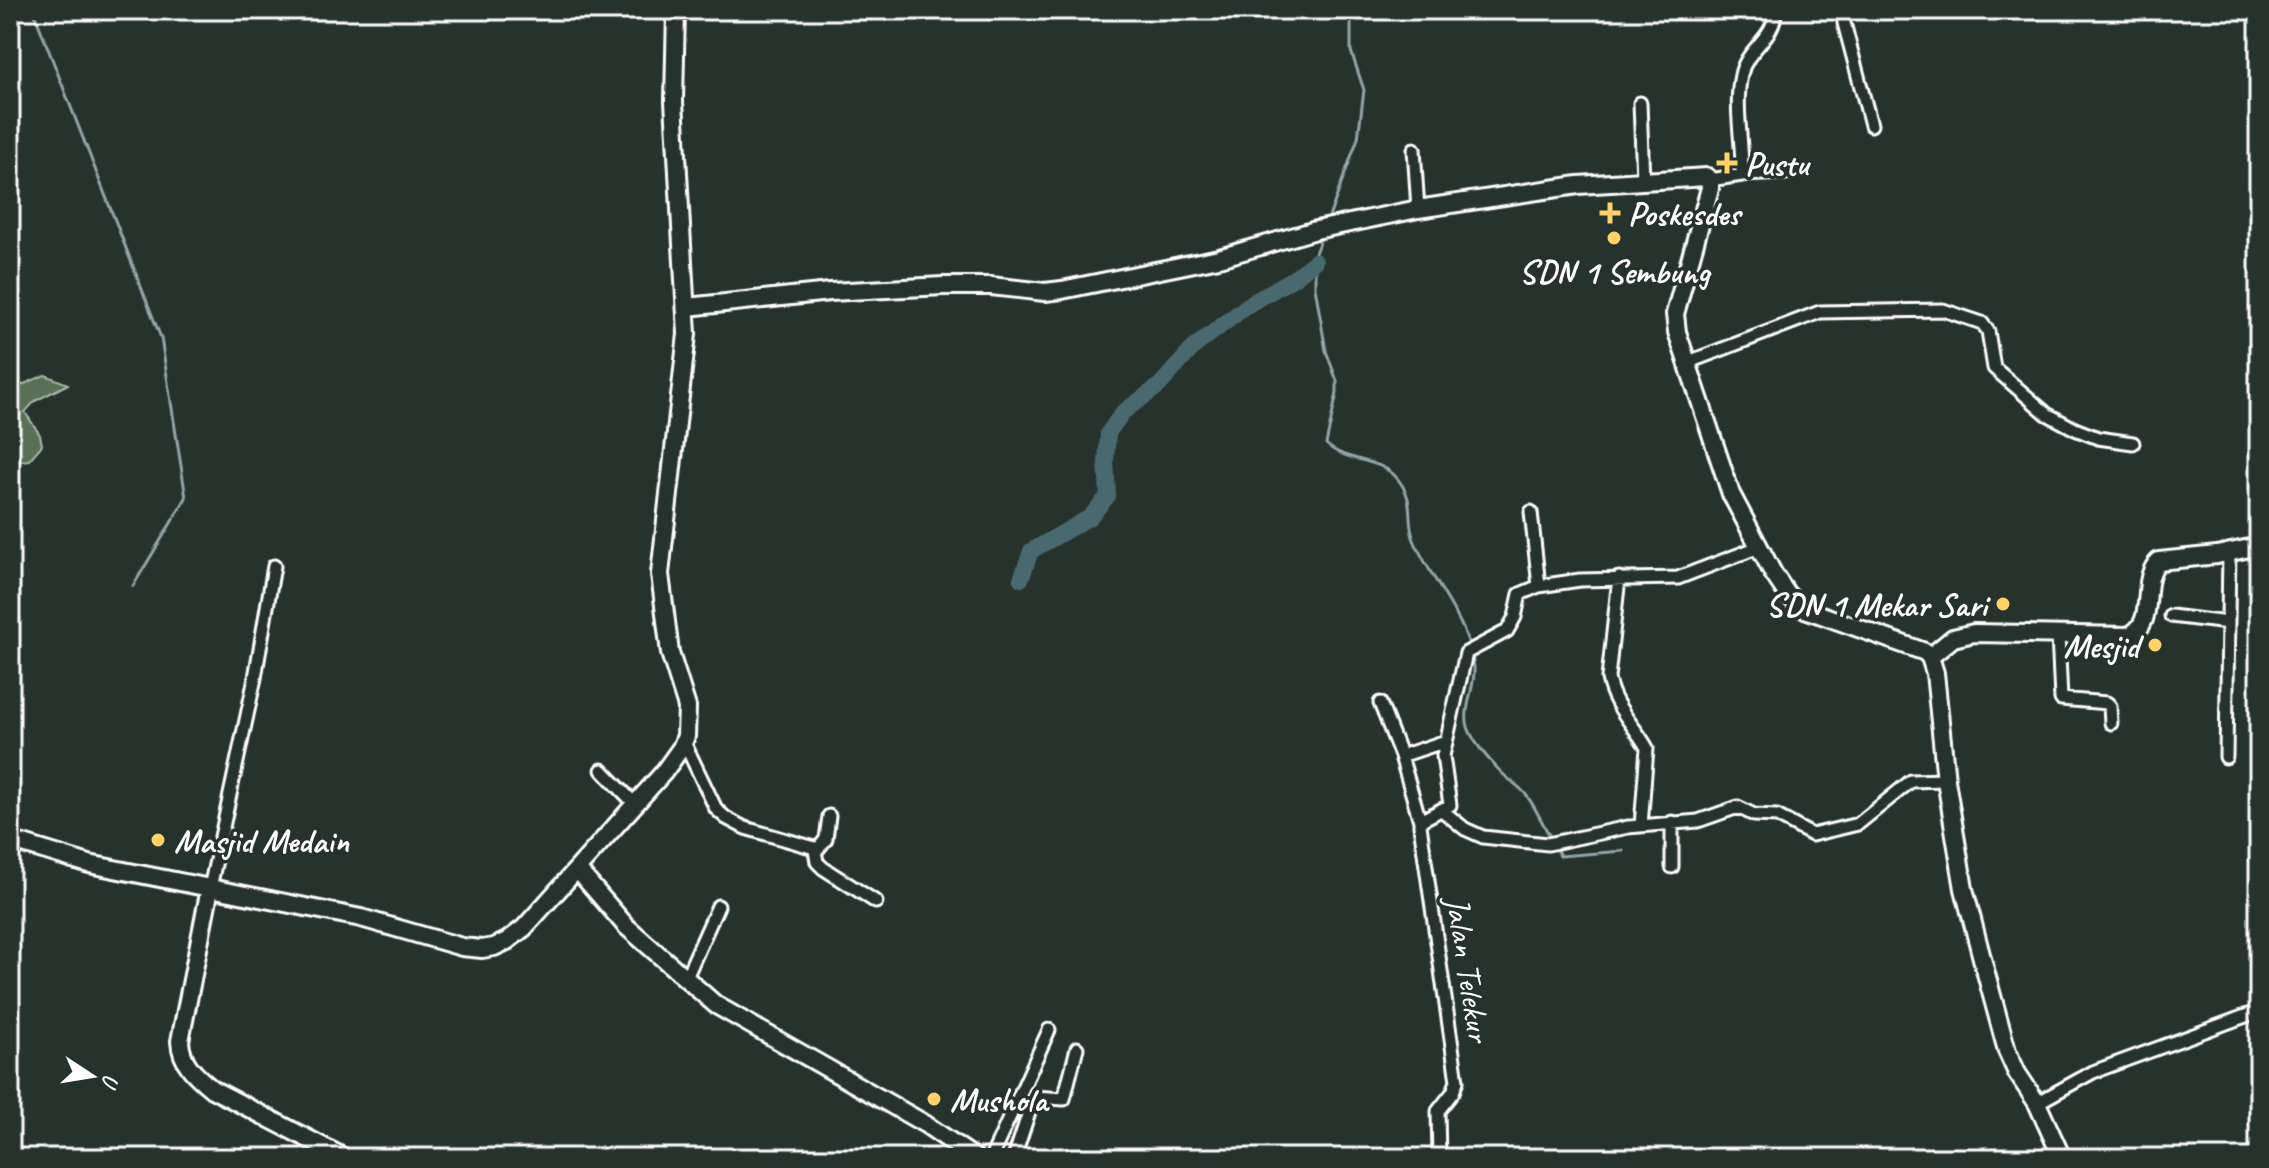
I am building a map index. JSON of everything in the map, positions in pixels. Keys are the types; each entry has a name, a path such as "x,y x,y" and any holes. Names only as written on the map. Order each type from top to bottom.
{"street":[{"path":"10,840 89,864 361,918 446,944 482,949 507,941 519,932 663,773 684,742 687,707 670,653 660,574 687,334 674,101 676,10"},
{"path":"1742,175 1741,74 1749,56 1772,30 1775,10"},
{"path":"1843,10 1846,34 1871,125"},
{"path":"1640,103 1643,180"},
{"path":"1414,149 1418,209"},
{"path":"687,307 830,292 916,287 991,286 1045,292 1062,290 1219,258 1323,228 1418,209 1578,185 1701,177 1710,180 1786,173"},
{"path":"1710,180 1675,314 1686,363 1731,494 1787,594 1802,608 1925,652 1930,657 1935,673 1946,780 1964,889 2000,1026 2017,1073 2037,1103 2062,1158"},
{"path":"1686,363 1820,312 1943,310 1982,323 1989,337 1994,368 2047,414 2098,438 2133,443"},
{"path":"1531,512 1539,586"},
{"path":"1930,657 1953,638 1963,634 2118,637 2138,632 2143,624 2155,563 2164,559 2259,546"},
{"path":"1759,547 1687,576 1619,578 1539,586 1520,594 1515,617 1507,631 1466,653 1443,767 1447,806 1465,829 1483,837 1548,844 1641,826 1698,821 1738,807 1754,815 1777,816 1807,833 1817,834 1858,824 1911,781 1946,780"},
{"path":"2226,757 2229,552"},
{"path":"274,566 255,678 180,1041 186,1064 212,1089 345,1158"},
{"path":"1619,578 1608,678 1610,690 1628,723 1647,748 1641,826"},
{"path":"2171,616 2228,623"},
{"path":"2058,635 2061,699 2107,703 2111,723"},
{"name":"Jalan Telekur","path":"1380,703 1401,756 1420,821 1457,1081 1453,1092 1438,1111 1439,1158"},
{"path":"1401,756 1446,741"},
{"path":"684,742 720,813 745,828 785,838 815,850 826,839 829,816"},
{"path":"602,770 636,805"},
{"path":"1420,821 1447,806"},
{"path":"1672,822 1672,867"},
{"path":"815,850 817,862 823,868 876,902"},
{"path":"577,869 626,926 716,1005 925,1124 975,1158"},
{"path":"685,980 718,906"},
{"path":"2037,1103 2093,1072 2259,1011"},
{"path":"991,1158 1049,1030"},
{"path":"1014,1158 1034,1097 1064,1099 1077,1048"}],"green space":[{"path":"45,375 68,384 35,401 25,412 40,435 42,445 29,460 10,462 10,390"}],"waterway":[{"path":"33,10 161,338 186,498 133,586"},
{"path":"1328,220 1358,138 1364,90 1351,51 1351,10"},
{"path":"1322,235 1315,253 1315,287 1326,351 1337,381 1326,444 1343,454 1380,466 1396,477 1402,486 1409,501 1414,540 1458,618 1471,650 1474,675 1467,708 1470,732 1492,763 1527,796 1551,838"},
{"path":"1021,579 1031,551 1090,517 1108,496 1108,433 1123,412 1159,386 1194,347 1248,305 1294,278 1315,261"},
{"path":"1556,848 1560,856 1623,851"}],"place":[{"name":"Pustu","path":"1727,163"},
{"name":"Poskesdes","path":"1610,213"},
{"name":"SDN 1 Sembung","path":"1614,238"},
{"name":"SDN 1 Mekar Sari","path":"2003,604"},
{"name":"Mesjid","path":"2155,645"},
{"name":"Masjid Medain","path":"158,840"},
{"name":"Mushola","path":"934,1099"}]}
